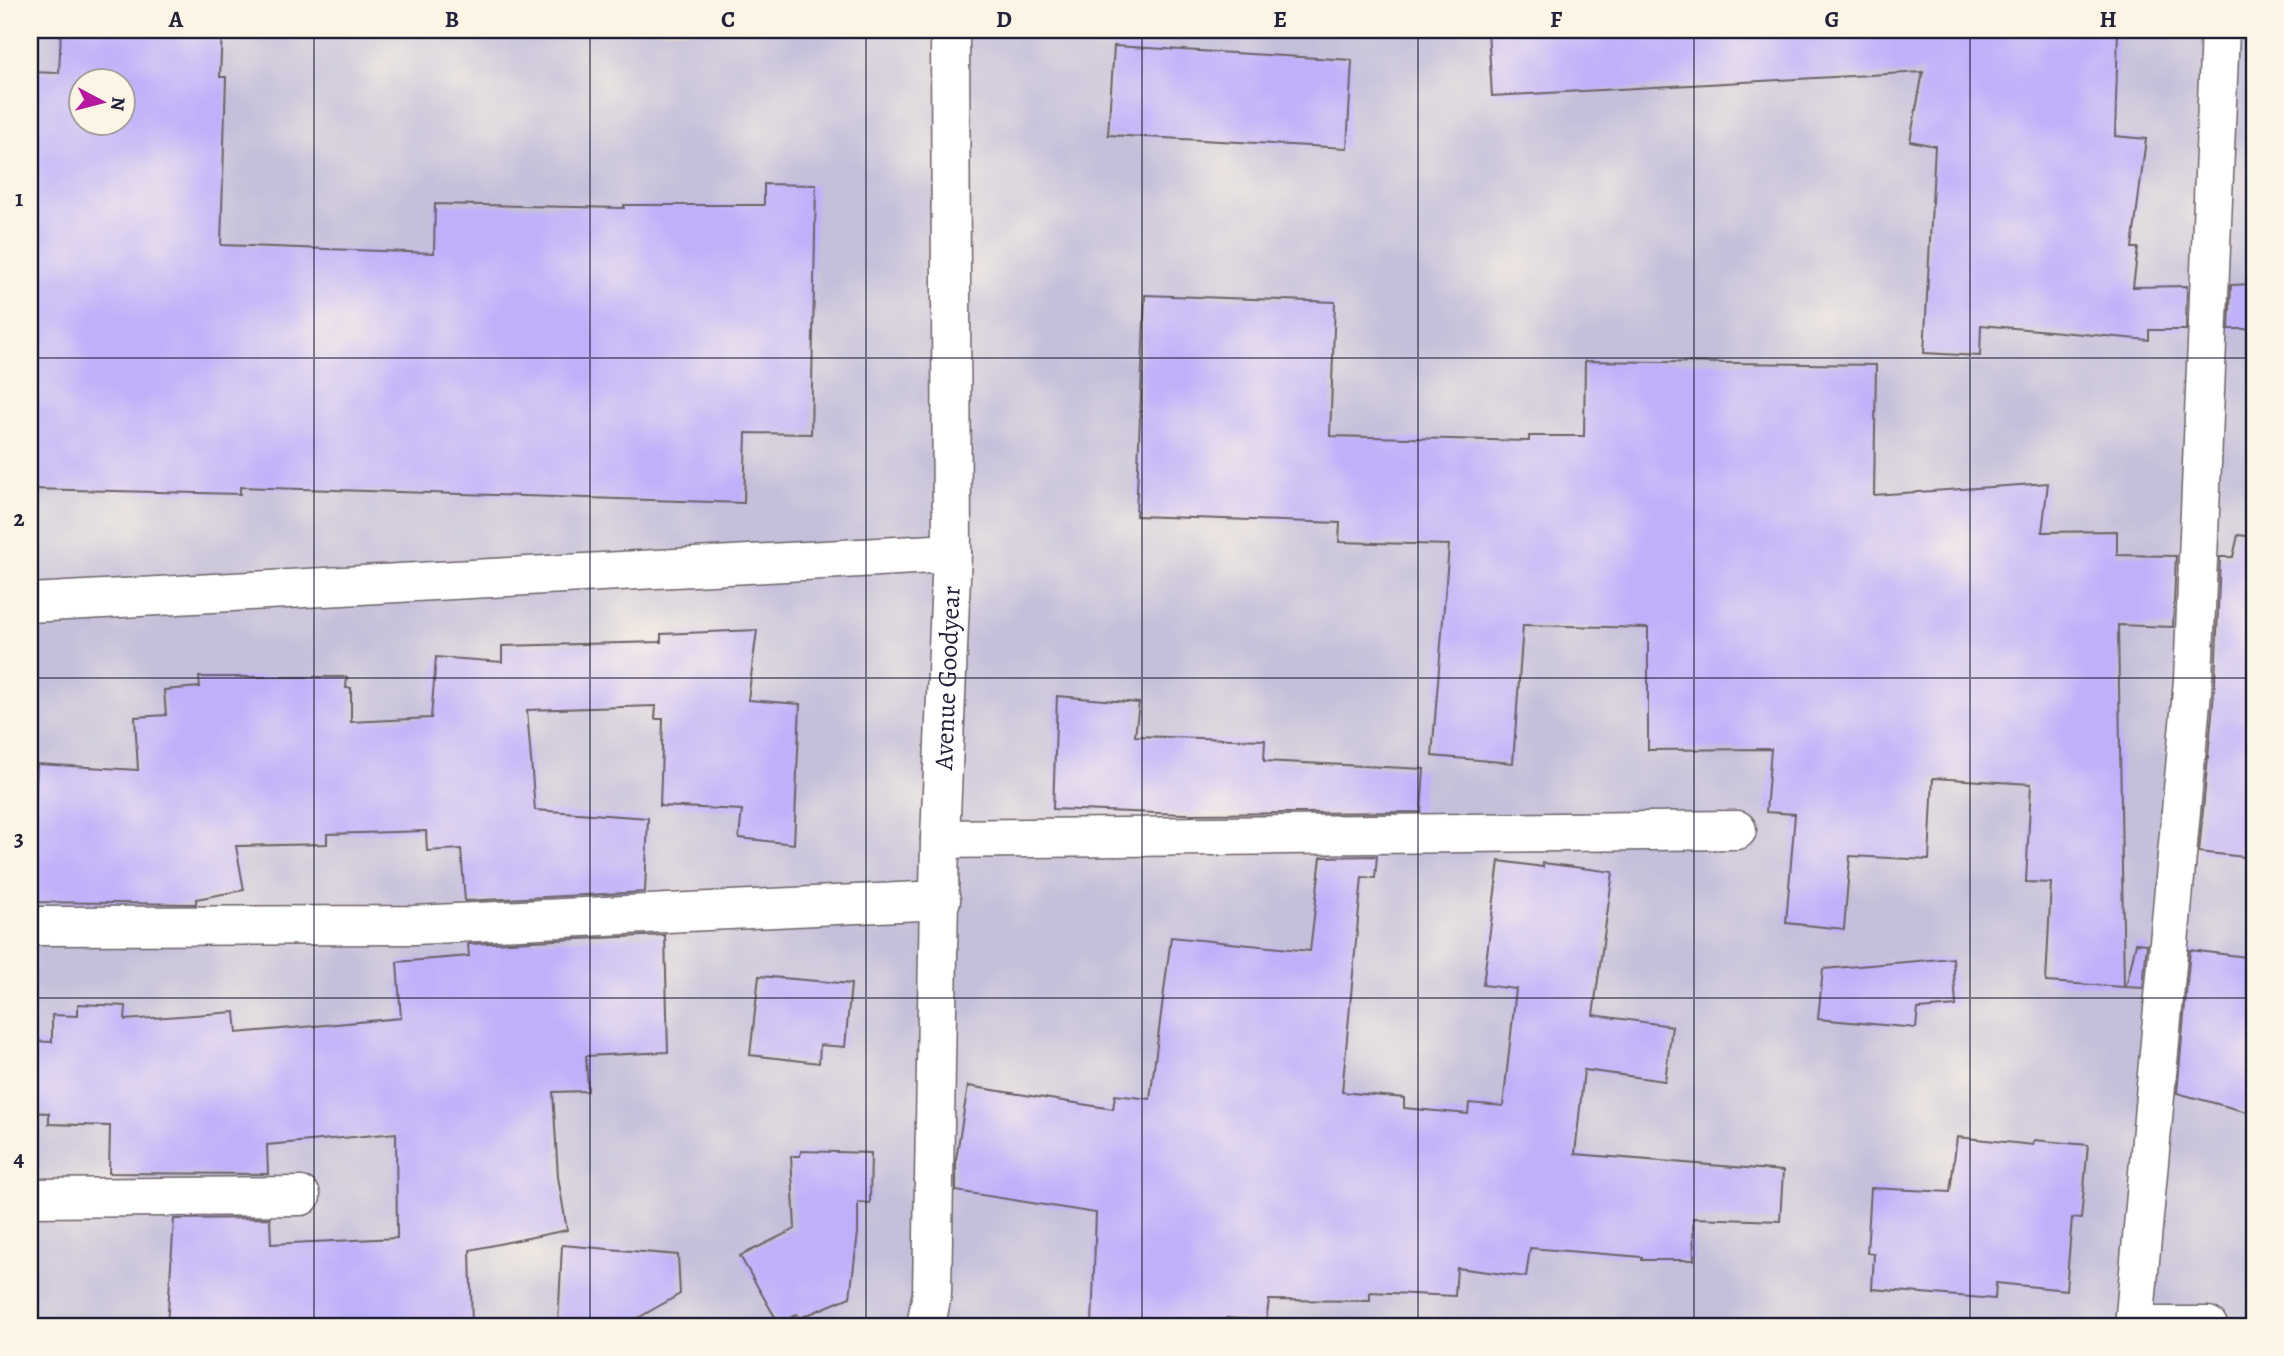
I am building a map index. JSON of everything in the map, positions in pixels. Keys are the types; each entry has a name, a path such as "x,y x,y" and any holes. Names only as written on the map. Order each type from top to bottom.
{"street":[{"name":"Avenue Goodyear","path":"926,1326 932,1293 940,839 953,553 950,30"},
{"path":"2134,1326 2193,680 2220,30"},
{"path":"30,603 953,553"},
{"path":"940,839 1737,830"},
{"path":"30,926 414,925 941,900"},
{"path":"30,1198 301,1196"},
{"path":"2155,1326 2206,1326"}],"shaded area":[{"path":"30,30 2254,30 2254,1326 30,1326"}],"building":[{"path":"61,30 222,30 220,77 226,77 221,245 434,253 435,204 624,208 624,205 764,205 764,184 816,185 811,434 746,433 744,503 240,487 240,494 30,489 30,72 59,73"},
{"path":"1488,30 2118,30 2115,136 2146,139 2132,248 2138,248 2133,287 2187,286 2186,330 2149,330 2149,340 1981,325 1980,356 1924,353 1935,146 1910,141 1923,72 1492,96"},
{"path":"1114,46 1352,60 1347,148 1108,135"},
{"path":"2254,284 2254,329 2229,329 2231,285"},
{"path":"1145,295 1335,302 1330,436 1529,441 1529,436 1584,436 1585,361 1876,365 1874,495 2048,483 2042,532 2117,531 2117,555 2176,556 2173,627 2118,625 2124,987 2046,982 2051,883 2026,882 2031,784 1933,778 1929,860 1850,856 1844,929 1786,923 1795,814 1766,812 1771,749 1648,750 1648,628 1523,625 1513,763 1432,756 1449,545 1339,542 1340,523 1136,516"},
{"path":"2238,535 2254,537 2254,858 2199,852 2215,682 2220,557 2233,557"},
{"path":"757,630 748,700 800,704 794,844 739,838 742,810 660,806 663,719 655,719 656,706 527,710 535,810 648,818 645,892 465,901 461,849 427,851 426,831 327,834 327,844 236,846 244,890 196,899 196,904 30,902 37,764 138,770 135,717 166,715 164,690 200,687 199,677 347,677 346,688 351,688 351,722 431,718 436,657 502,662 502,646 661,642 661,634"},
{"path":"1057,696 1139,703 1135,736 1265,740 1264,761 1424,769 1421,812 1184,814 1053,809"},
{"path":"1377,856 1375,878 1362,877 1342,1092 1404,1098 1404,1108 1468,1114 1469,1103 1503,1106 1516,989 1483,985 1499,861 1543,867 1543,863 1613,872 1593,1015 1672,1026 1665,1081 1584,1070 1575,1154 1783,1171 1780,1221 1693,1218 1694,1260 1642,1260 1642,1257 1530,1248 1526,1277 1457,1268 1455,1296 1370,1292 1370,1301 1269,1300 1266,1321 1226,1318 1226,1326 1092,1326 1096,1213 956,1191 956,1159 968,1086 1113,1109 1115,1095 1150,1099 1171,937 1310,951 1321,857"},
{"path":"665,935 668,1052 586,1056 588,1091 553,1092 558,1177 567,1230 470,1250 472,1326 167,1326 174,1219 270,1218 271,1244 397,1238 396,1133 267,1145 268,1174 109,1173 110,1126 49,1124 49,1113 30,1112 30,1041 52,1042 52,1015 78,1016 78,1004 126,1006 125,1020 235,1012 237,1033 401,1018 397,962 469,956 468,944"},
{"path":"2136,943 2147,944 2143,988 2126,987"},
{"path":"2190,950 2254,958 2254,1114 2177,1093"},
{"path":"1953,958 1956,1006 1918,1009 1916,1028 1818,1019 1823,969"},
{"path":"759,976 851,984 845,1047 820,1045 819,1063 750,1055"},
{"path":"1957,1137 2033,1145 2034,1140 2088,1145 2081,1219 2072,1218 2066,1290 1996,1283 1995,1299 1872,1289 1874,1254 1867,1253 1871,1188 1950,1192"},
{"path":"801,1151 871,1153 870,1203 858,1202 858,1233 850,1297 800,1318 797,1314 779,1324 740,1256 795,1229 791,1156 800,1156"},
{"path":"562,1245 678,1255 680,1294 624,1326 558,1326"}]}
